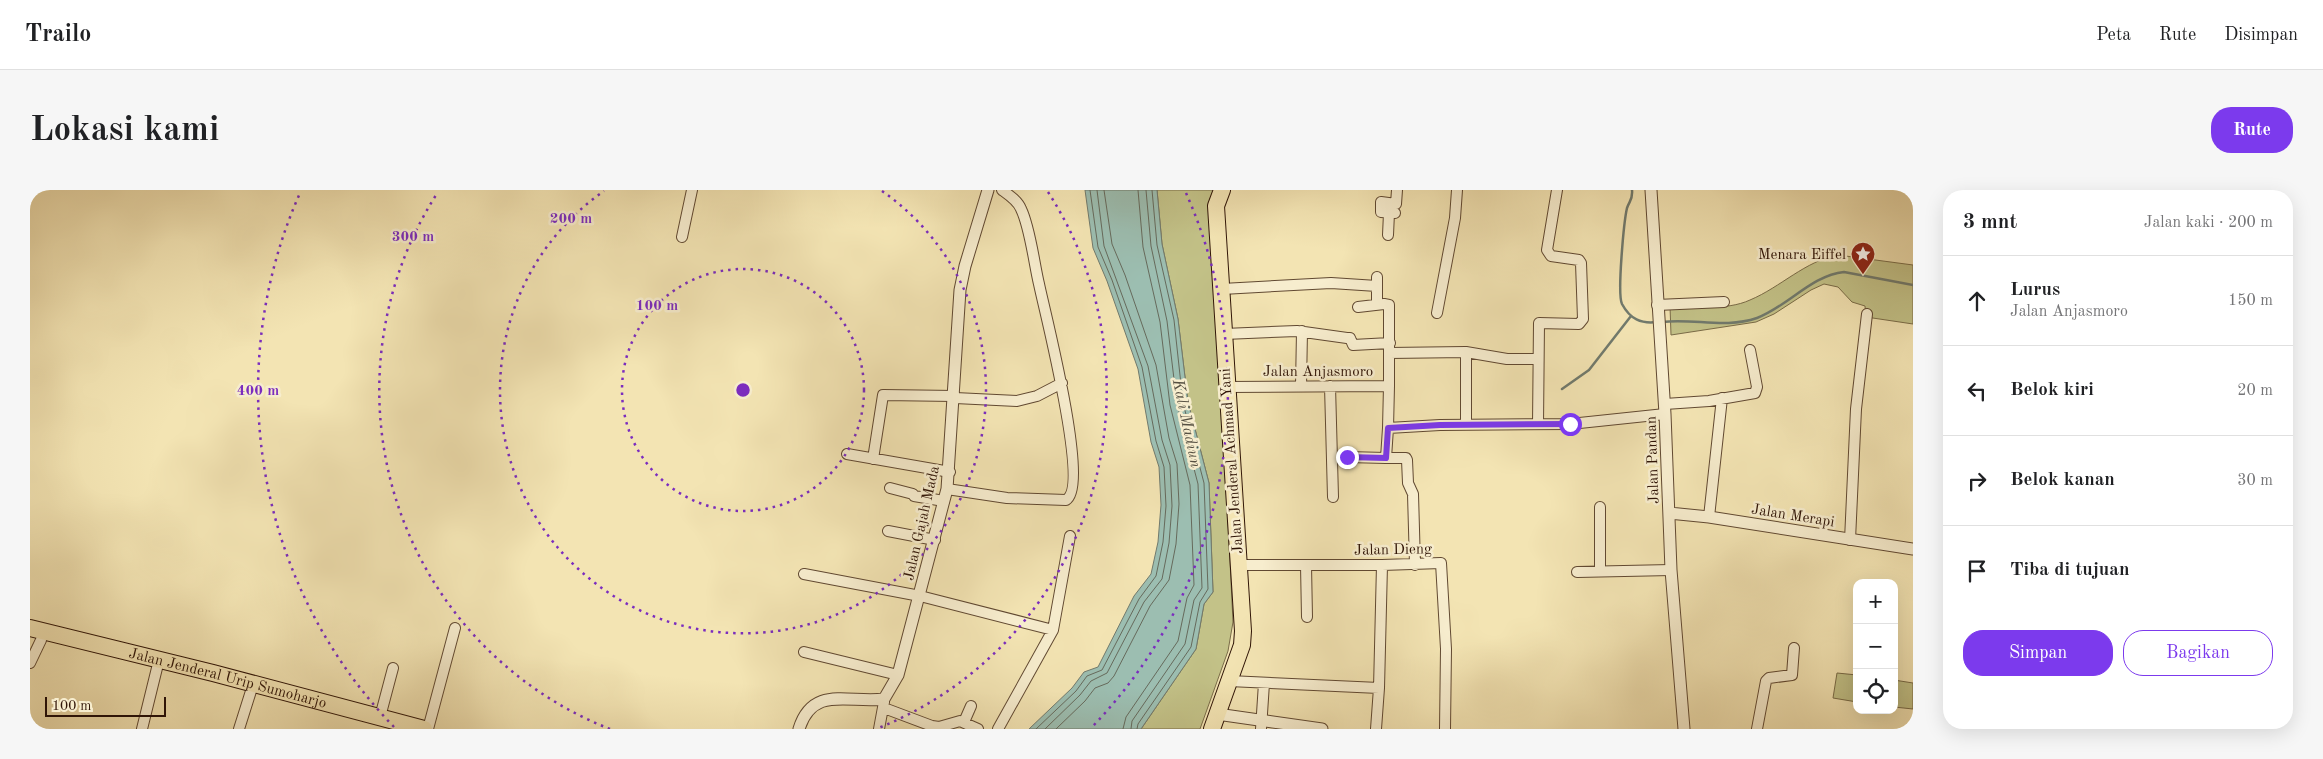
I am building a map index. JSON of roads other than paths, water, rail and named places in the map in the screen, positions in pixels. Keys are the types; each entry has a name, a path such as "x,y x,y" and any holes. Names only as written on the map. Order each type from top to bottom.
{"highway":[{"name":"Jalan Jenderal Achmad Yani","path":"1215,722 1242,645 1243,631 1216,206 1222,190"},
{"name":"Jalan Jenderal Urip Sumoharjo","path":"34,635 213,673 382,723"},
{"name":"Jalan Jenderal Urip Sumoharjo","path":"34,635 157,668 382,723 426,729"}],"street":[{"path":"682,237 692,190"},
{"name":"Jalan Gajah Mada","path":"884,704 898,675 948,489 960,290 987,190"},
{"path":"948,489 1007,498 1066,500 1072,491 1072,448 1062,383 1024,217 1021,208 1002,190"},
{"path":"1388,235 1392,213 1381,212 1381,202 1396,204 1397,190"},
{"path":"1437,313 1454,218 1457,190"},
{"path":"1538,424 1539,323 1579,324 1583,319 1581,263 1579,260 1551,256 1547,250 1557,190"},
{"name":"Jalan Pandan","path":"1651,190 1658,326 1665,409 1671,570 1684,729"},
{"path":"1222,289 1377,281 1377,304"},
{"path":"1657,305 1724,302"},
{"path":"1358,307 1386,304 1390,308 1389,386"},
{"path":"1850,540 1856,409 1867,314"},
{"path":"1224,334 1302,331 1350,338 1353,345 1466,352 1507,359 1538,359"},
{"path":"1301,386 1302,331"},
{"path":"1388,428 1570,424 1751,395 1757,392 1750,350"},
{"path":"1466,352 1466,425"},
{"path":"874,458 883,395 1017,401 1037,396 1062,383"},
{"path":"1330,386 1333,497"},
{"name":"Jalan Anjasmoro","path":"1227,387 1389,386 1386,458"},
{"path":"1710,517 1717,400"},
{"path":"847,454 950,472"},
{"path":"1347,457 1406,458 1408,483 1413,494 1415,565"},
{"path":"890,488 903,490 914,496 944,502"},
{"path":"1600,507 1600,571"},
{"name":"Jalan Merapi","path":"1669,513 1710,517 1913,549"},
{"path":"888,531 935,540"},
{"path":"998,729 1053,630 1070,536"},
{"name":"Jalan Dieng","path":"1238,565 1443,564 1446,729"},
{"path":"1306,565 1306,617"},
{"path":"1376,729 1382,565"},
{"path":"1577,572 1671,570"},
{"path":"804,574 920,596 1053,630"},
{"path":"426,729 455,628"},
{"path":"30,663 34,635"},
{"path":"1757,729 1766,681 1768,678 1792,675 1794,648"},
{"path":"804,652 898,675"},
{"path":"142,729 157,668"},
{"path":"382,723 393,668"},
{"path":"1229,682 1379,688"},
{"path":"1261,725 1264,684"},
{"path":"239,729 251,691"},
{"path":"799,729 803,715 821,701 846,698 884,704 936,727 964,722 978,729"},
{"path":"879,729 884,704"},
{"path":"964,722 970,706"},
{"path":"1215,722 1322,729"}],"water":[{"name":"Kali Madiun","path":"1085,190 1157,190 1162,244 1178,319 1188,402 1209,483 1213,592 1204,604 1196,649 1141,729 1029,729 1072,688 1084,672 1098,667 1134,596 1151,574 1158,542 1161,505 1159,467 1151,442 1138,369 1107,281 1093,248"}],"waterway":[{"path":"1632,190 1632,198 1627,208 1624,227 1620,287 1622,304 1632,317 1641,321 1657,322"},
{"path":"1662,322 1733,323 1757,318 1779,307 1821,279 1832,274 1844,272 1913,285"},
{"path":"1562,389 1589,370 1631,316"}],"place":[{"name":"Menara Eiffel","path":"1863,275"}]}
